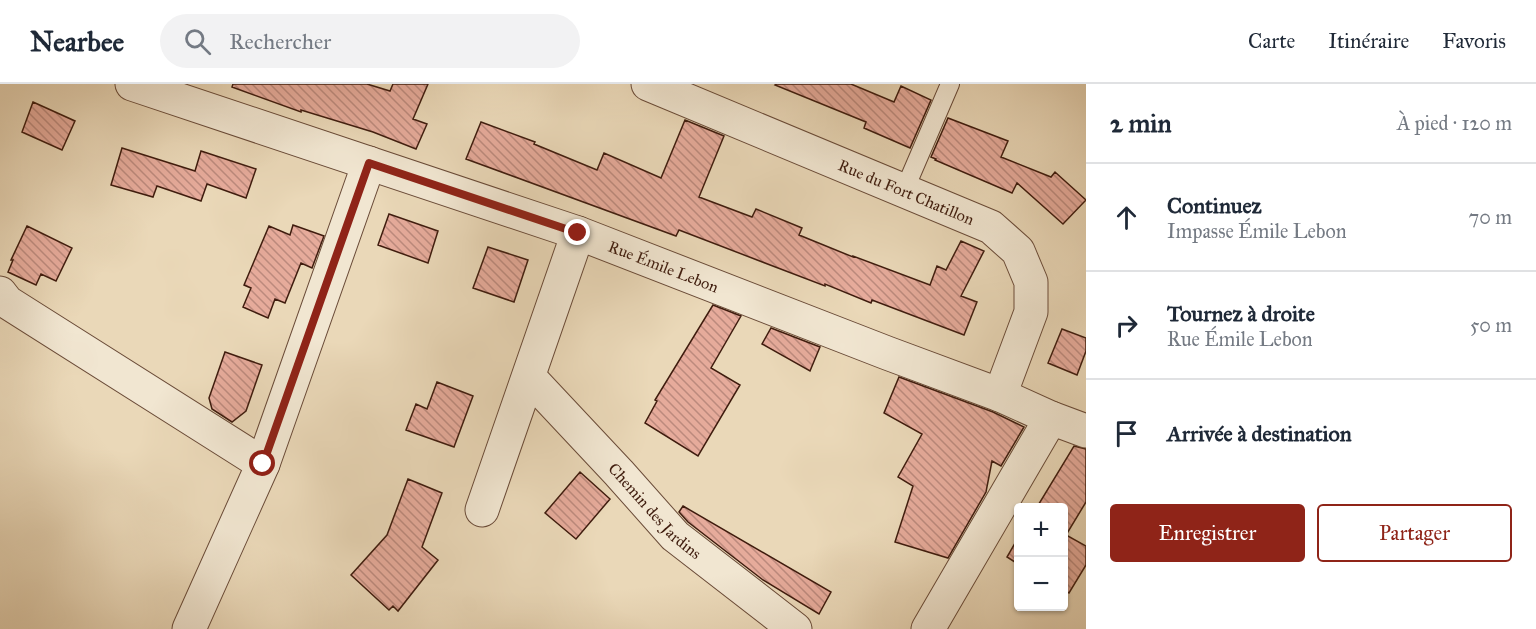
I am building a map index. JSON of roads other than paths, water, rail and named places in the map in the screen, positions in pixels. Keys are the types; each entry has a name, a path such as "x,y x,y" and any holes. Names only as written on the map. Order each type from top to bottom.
{"street":[{"name":"Rue Émile Lebon","path":"132,84 578,233 1000,395 1086,431"},
{"name":"Rue du Fort Chatillon","path":"648,84 991,227 1018,251 1031,282 1031,312 1000,395"},
{"path":"189,629 263,464 369,163"},
{"path":"482,510 578,233"},
{"path":"0,293 7,302 263,464"},
{"name":"Chemin des Jardins","path":"529,377 675,536 795,629"},
{"path":"928,629 1051,418"}],"lane":[{"path":"904,191 950,84"}]}
